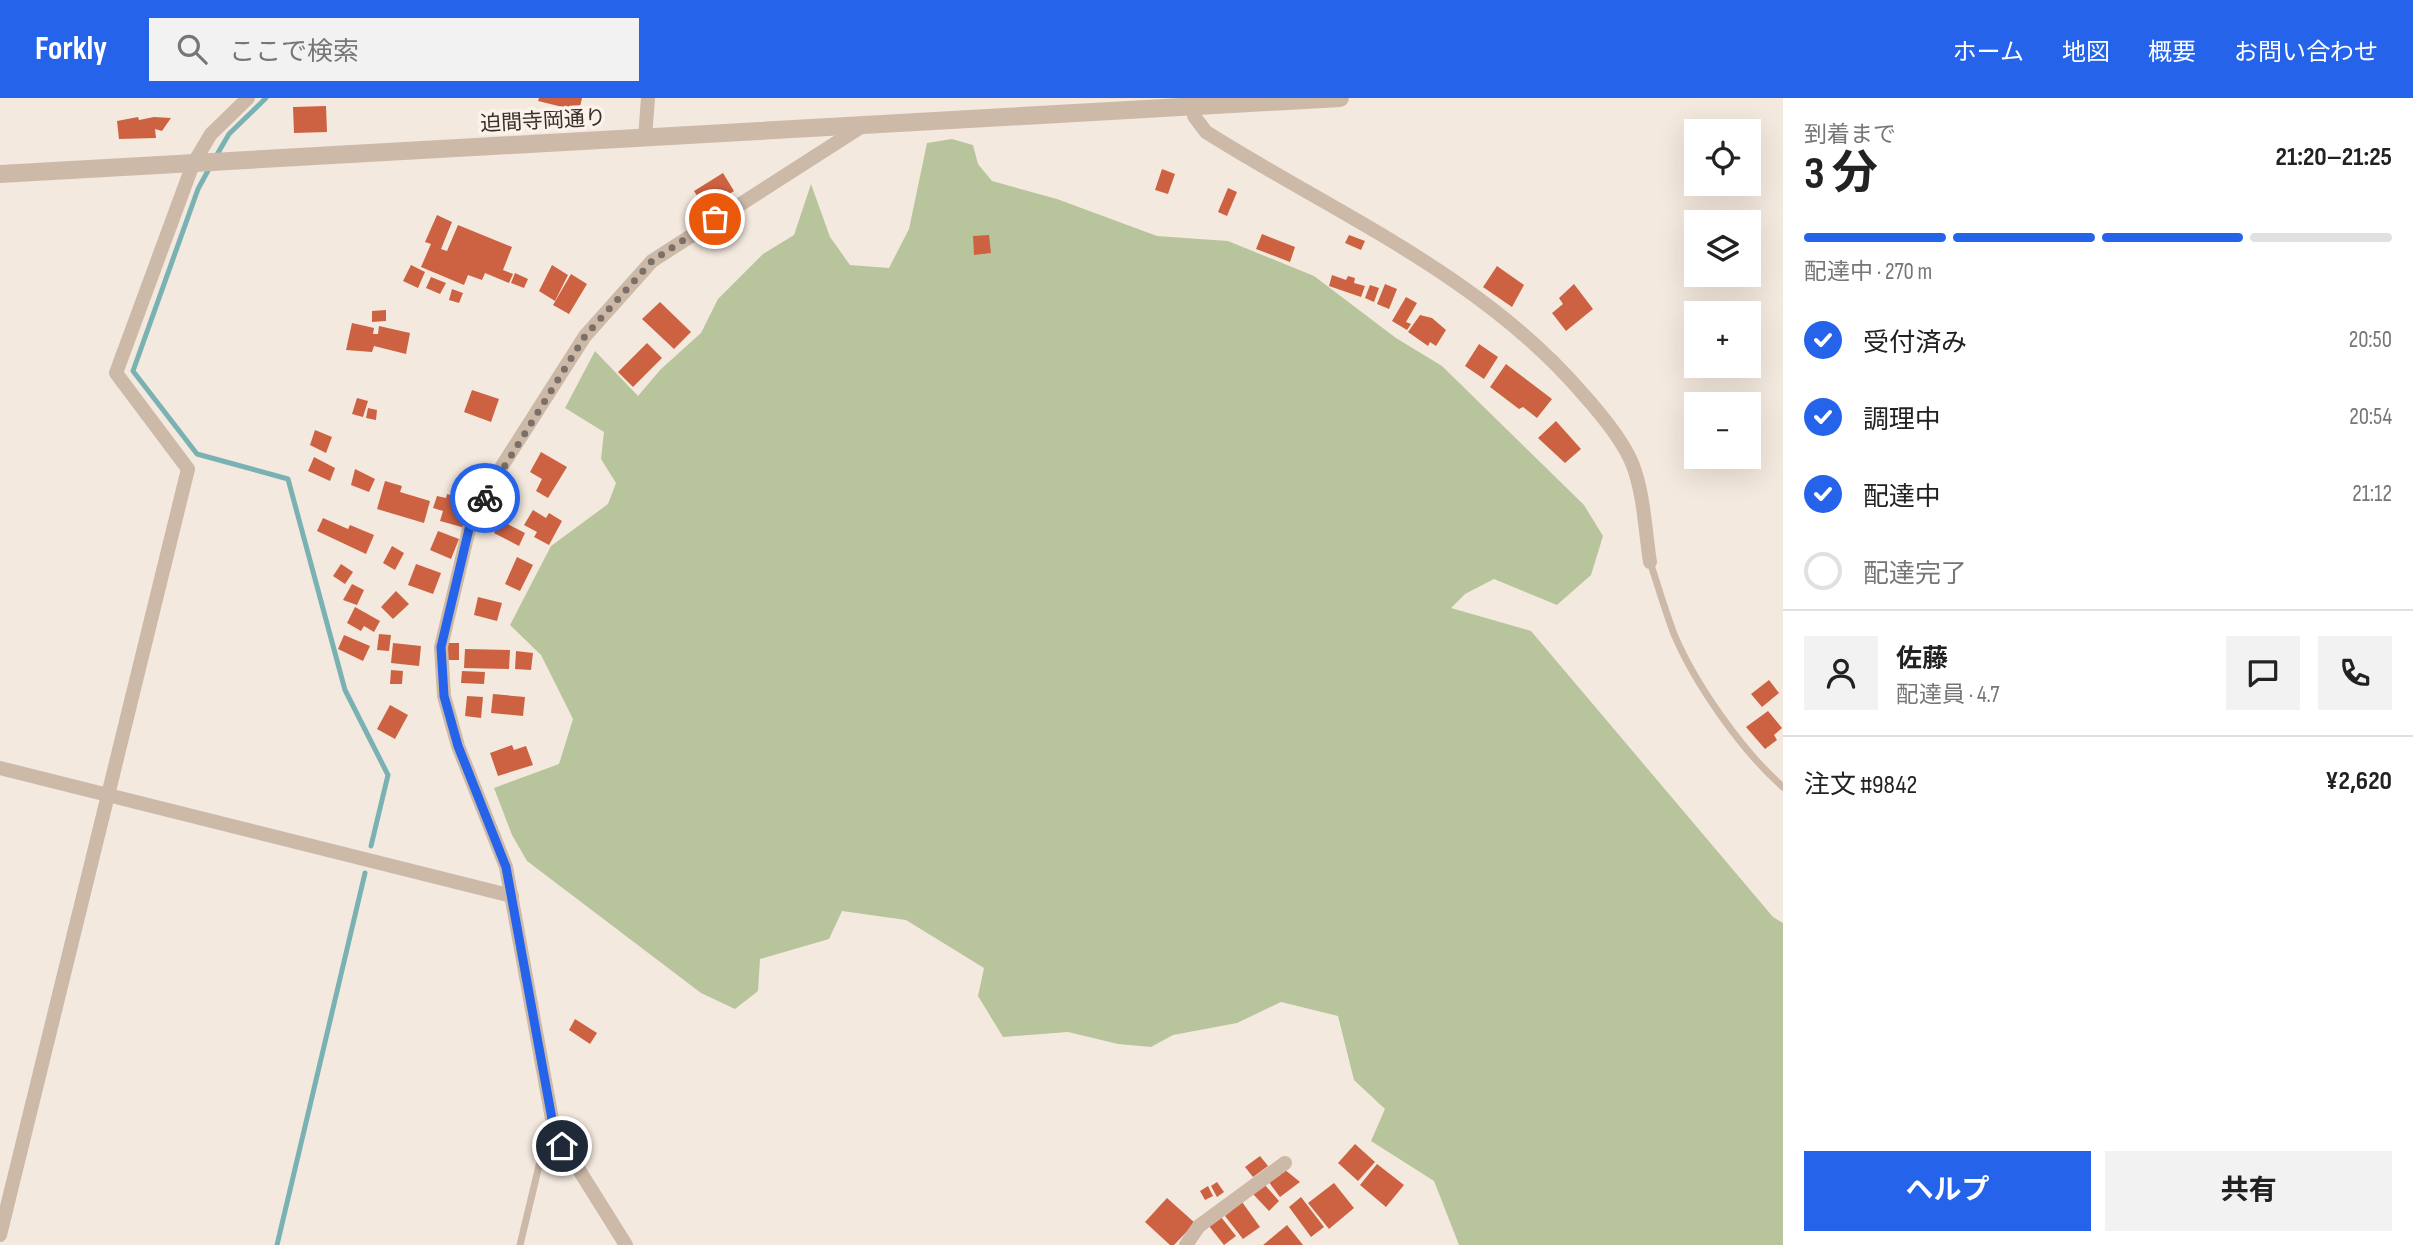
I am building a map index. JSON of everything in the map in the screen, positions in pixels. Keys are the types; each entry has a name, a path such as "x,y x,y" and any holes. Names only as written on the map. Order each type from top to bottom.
{"street":[{"path":"0,1235 106,793 188,468 116,373 193,164 211,134 248,98"},
{"path":"645,138 648,98"},
{"name":"迫間寺岡通り","path":"0,174 866,125 1193,102 1340,98"},
{"path":"1193,102 1194,116 1206,132 1425,260 1514,323 1551,359 1598,411 1632,461 1650,562"},
{"path":"626,1245 554,1130 506,867 458,746 444,696 441,647 469,529 497,474 585,336 645,269 702,226 774,186 835,142 866,125"},
{"path":"0,768 512,896"},
{"path":"1186,1245 1199,1226 1285,1163"}],"lane":[{"path":"1650,562 1675,635 1699,682 1736,732 1783,787"},
{"path":"520,1245 542,1153 554,1130"}],"green space":[{"path":"952,139 973,145 978,164 992,181 1057,199 1157,236 1228,241 1314,276 1396,338 1442,366 1584,505 1603,536 1591,575 1557,605 1494,579 1465,594 1451,608 1531,631 1773,917 1783,923 1783,1245 1459,1245 1434,1181 1371,1141 1385,1109 1354,1080 1338,1016 1281,1002 1237,1023 1173,1035 1151,1047 1118,1044 1068,1032 1003,1037 978,996 984,968 906,920 842,911 829,939 760,959 758,991 735,1009 701,993 527,861 512,835 494,788 559,764 573,719 541,655 510,625 551,546 608,504 616,483 601,459 604,432 565,408 595,351 638,396 661,369 701,333 718,299 763,254 794,235 811,184 830,237 850,265 889,268 909,229 927,143"}],"building":[{"path":"539,98 582,98 579,111 538,101"},
{"path":"326,106 327,132 294,133 293,107"},
{"path":"138,117 139,120 171,118 162,131 155,129 156,138 119,139 117,121"},
{"path":"1162,169 1175,174 1168,194 1155,190"},
{"path":"723,173 734,191 706,209 694,191"},
{"path":"1228,188 1237,192 1227,216 1218,212"},
{"path":"437,215 452,222 441,249 447,251 458,225 512,247 503,270 513,274 509,283 485,273 482,280 468,275 464,285 421,267 431,244 425,242"},
{"path":"1262,234 1295,247 1290,262 1256,249"},
{"path":"989,235 991,253 974,255 973,236"},
{"path":"1349,235 1365,241 1361,250 1345,243"},
{"path":"411,265 425,272 418,288 403,281"},
{"path":"552,265 568,275 555,301 539,291"},
{"path":"1497,266 1524,285 1512,307 1483,287"},
{"path":"515,273 528,279 524,288 511,283"},
{"path":"571,274 587,284 569,314 553,305"},
{"path":"1332,275 1346,280 1348,276 1355,278 1354,283 1365,286 1361,297 1329,286"},
{"path":"431,277 446,283 440,294 426,288"},
{"path":"1385,284 1397,289 1389,309 1377,304"},
{"path":"1574,284 1593,309 1566,331 1552,313 1563,304 1559,298"},
{"path":"1370,285 1379,288 1374,302 1365,298"},
{"path":"452,289 463,293 459,303 449,300"},
{"path":"1406,297 1417,303 1406,322 1411,324 1407,330 1392,321"},
{"path":"660,302 691,332 674,349 642,319"},
{"path":"386,310 386,321 372,322 372,311"},
{"path":"1420,315 1432,318 1446,330 1436,346 1430,342 1428,346 1408,332"},
{"path":"352,323 374,328 373,334 378,334 379,326 410,333 406,354 374,346 372,352 346,350"},
{"path":"647,343 662,358 633,387 618,372"},
{"path":"1479,344 1498,357 1484,379 1465,366"},
{"path":"1506,364 1552,399 1537,418 1523,407 1519,409 1490,387"},
{"path":"472,390 499,399 491,422 464,412"},
{"path":"357,398 368,401 363,417 352,414"},
{"path":"368,408 377,410 376,420 366,418"},
{"path":"1556,421 1581,449 1565,463 1538,438"},
{"path":"315,430 332,437 326,453 310,445"},
{"path":"541,452 567,467 548,498 536,491 542,479 530,472"},
{"path":"314,457 335,468 330,481 308,471"},
{"path":"355,469 375,479 369,492 351,485"},
{"path":"385,481 402,486 400,492 430,501 424,523 377,509"},
{"path":"447,494 475,502 469,529 440,521 443,511 433,508 437,496 446,498"},
{"path":"533,510 546,518 549,513 562,521 549,545 534,537 537,532 524,525"},
{"path":"323,518 348,529 350,525 374,535 366,554 317,531"},
{"path":"500,520 525,533 519,546 494,533"},
{"path":"438,531 459,539 451,559 430,550"},
{"path":"392,546 404,553 395,570 383,563"},
{"path":"517,557 533,565 520,591 505,584"},
{"path":"341,564 353,572 345,584 333,576"},
{"path":"416,564 441,573 433,594 408,585"},
{"path":"352,584 364,590 357,605 343,600"},
{"path":"396,591 409,604 393,619 381,607"},
{"path":"478,597 502,603 497,621 474,615"},
{"path":"355,607 380,621 374,632 364,626 361,631 347,623"},
{"path":"379,634 391,635 389,651 377,650"},
{"path":"344,635 370,646 363,661 338,649"},
{"path":"393,643 421,646 419,666 391,663"},
{"path":"447,643 459,643 459,660 447,660"},
{"path":"465,649 510,650 509,669 464,668"},
{"path":"516,651 533,653 531,670 515,669"},
{"path":"391,670 403,671 402,684 390,684"},
{"path":"462,671 485,672 484,684 461,683"},
{"path":"1769,680 1779,693 1762,707 1751,694"},
{"path":"493,694 525,697 523,716 491,713"},
{"path":"467,696 483,697 481,718 465,716"},
{"path":"390,705 408,715 395,739 377,729"},
{"path":"1768,711 1782,728 1774,735 1777,740 1765,749 1746,727"},
{"path":"512,745 514,750 526,746 533,765 498,776 490,753"},
{"path":"575,1019 597,1033 590,1044 569,1030"},
{"path":"1355,1144 1375,1162 1358,1181 1338,1163"},
{"path":"1260,1156 1268,1166 1253,1177 1245,1167"},
{"path":"1377,1164 1404,1185 1386,1207 1360,1185"},
{"path":"1284,1169 1300,1182 1280,1197 1268,1181"},
{"path":"1217,1182 1224,1192 1217,1197 1211,1186"},
{"path":"1334,1183 1354,1208 1329,1229 1308,1203"},
{"path":"1264,1184 1279,1201 1269,1211 1253,1194"},
{"path":"1208,1186 1213,1196 1205,1200 1200,1191"},
{"path":"1301,1197 1324,1227 1311,1237 1289,1207"},
{"path":"1167,1198 1195,1223 1174,1245 1170,1245 1145,1222"},
{"path":"1242,1202 1260,1227 1243,1239 1225,1216"},
{"path":"1221,1217 1236,1236 1224,1245 1209,1226"},
{"path":"1287,1225 1303,1245 1263,1245"}],"waterway":[{"path":"215,158 229,134 266,98"},
{"path":"210,167 198,189 133,371 197,454 288,479 345,690 388,775 371,846"},
{"path":"277,1245 365,873"}],"way so far":[{"path":"485,498 497,474 585,336 652,261 715,219"}],"route":[{"path":"485,498 469,529 441,647 444,696 458,746 506,867 554,1130 562,1146"}]}
